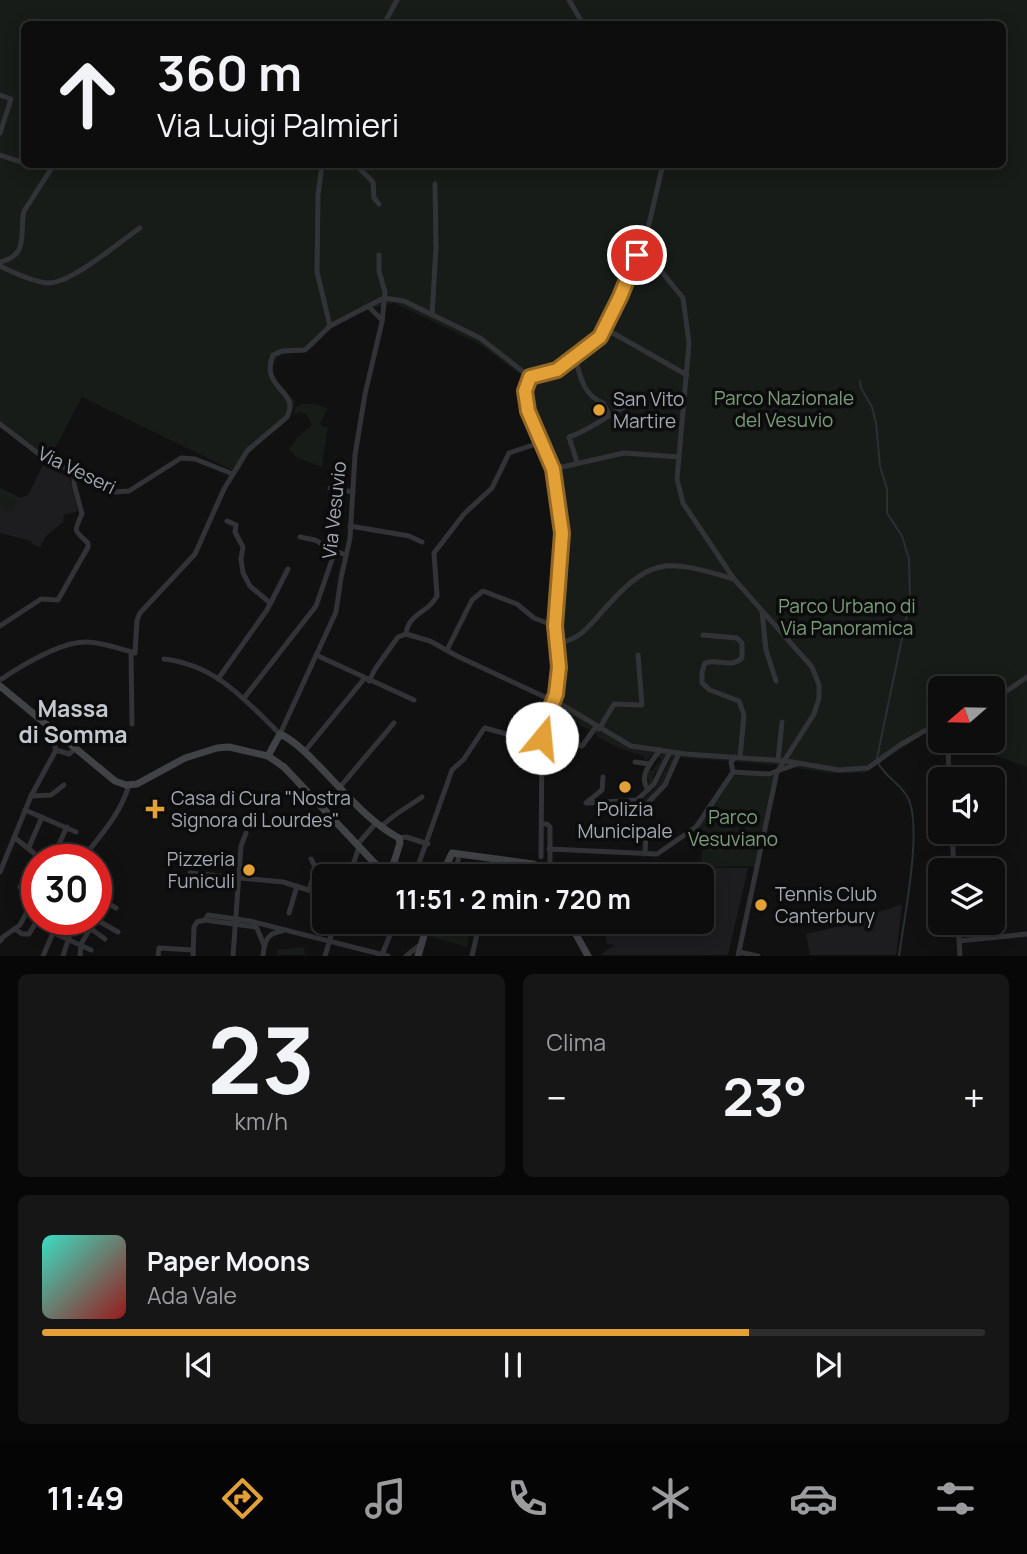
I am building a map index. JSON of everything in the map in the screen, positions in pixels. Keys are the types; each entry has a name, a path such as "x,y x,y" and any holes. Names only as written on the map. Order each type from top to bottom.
{"street":[{"path":"386,21 397,0"},
{"path":"569,0 581,21"},
{"path":"0,95 11,99 0,133"},
{"path":"0,155 21,162"},
{"path":"0,264 16,254 24,234 24,211 52,168"},
{"path":"321,168 318,195 317,272 330,326"},
{"path":"359,168 373,182 374,198 379,204"},
{"path":"530,377 557,370 600,337 620,297 648,228 662,168"},
{"path":"432,314 436,247 435,184"},
{"path":"0,264 45,283 54,283 70,278 140,228"},
{"path":"648,228 649,248 655,263 683,298 690,343 677,479 683,503 734,579 812,667 819,685 819,698 814,714 777,772"},
{"name":"Via Vesuvio","path":"268,756 336,611 351,526 355,455 365,394 382,320 384,286 379,271 379,255"},
{"path":"637,255 655,263"},
{"path":"132,724 133,652 140,613 195,554 233,474 247,451 287,417 291,410 288,398 270,373 274,355 282,351 305,350 330,326 384,298 404,301 480,338 530,377"},
{"path":"368,306 382,320"},
{"path":"604,328 687,375"},
{"path":"575,357 587,392 593,399 603,403 610,416"},
{"path":"530,377 525,391 528,411 553,469 562,533 555,626 559,667 553,702 542,730 541,857"},
{"path":"577,462 569,436 592,428 650,397 684,401"},
{"name":"Via Veseri","path":"0,424 43,457 111,491 121,493 133,489 181,458 195,459 233,474"},
{"path":"406,634 408,623 429,607 437,596 434,553 437,548 464,514 492,488 509,453 542,442"},
{"path":"553,469 624,453 679,457"},
{"path":"0,626 41,599 58,600 88,547 88,543 75,531 82,509 74,484 74,473"},
{"path":"330,488 353,492"},
{"path":"227,521 237,527 235,532 243,547 241,565 246,580 270,603"},
{"path":"351,526 409,536 422,542"},
{"path":"300,537 315,540 346,555"},
{"path":"244,698 316,606 335,551"},
{"path":"556,644 583,634 618,594 637,576 652,568 691,566 734,579"},
{"path":"218,679 270,603 288,569"},
{"path":"447,650 472,600 483,591 517,604 534,618 555,626"},
{"path":"762,611 766,650 776,681"},
{"path":"305,751 367,680 398,637 406,634 430,641 553,702 631,746 860,771 928,730"},
{"path":"538,864 549,849 657,854 696,827 733,772 731,762 738,757 744,715 739,701 710,690 702,683 705,663 737,662 742,658 742,643 737,638 703,635"},
{"path":"0,680 32,661 64,647 86,642 133,652"},
{"path":"316,655 414,701"},
{"path":"556,743 582,746 614,704 642,705 638,655"},
{"path":"164,659 192,663 218,679 244,698 280,734 305,751 379,825 399,838 406,837 428,844"},
{"path":"1005,692 1027,677"},
{"path":"0,686 115,781 129,785 186,758 217,748 229,747 268,756 285,767 375,864"},
{"path":"758,956 738,954 777,772 776,760 782,722"},
{"path":"340,787 394,723"},
{"path":"420,864 452,770 464,759 485,728 542,744"},
{"path":"56,732 52,741 56,750 69,754 76,748"},
{"path":"0,872 31,796 56,750"},
{"path":"648,790 643,780 660,750"},
{"path":"602,790 586,803 636,800 654,784 670,752"},
{"path":"640,811 666,785 680,753"},
{"path":"750,774 756,768 753,759"},
{"path":"762,760 758,767 762,774"},
{"path":"635,762 650,764"},
{"path":"733,772 777,772 798,763"},
{"path":"603,777 602,790 619,801"},
{"path":"31,796 51,794 64,785"},
{"path":"95,844 125,799 129,785"},
{"path":"353,864 358,846 379,825 422,797"},
{"path":"25,810 76,832"},
{"path":"30,844 42,817"},
{"path":"541,824 547,824 550,828 549,864"},
{"path":"59,844 67,827"},
{"path":"645,854 646,828"},
{"path":"233,956 241,846 246,833"},
{"path":"14,837 24,844"},
{"path":"396,864 399,838"},
{"path":"446,864 450,855 458,855 529,864"},
{"path":"458,855 459,864"},
{"path":"311,859 314,864"},
{"path":"190,873 283,882 312,891"},
{"path":"309,890 312,881"},
{"path":"289,913 297,886"},
{"path":"112,906 116,908"},
{"path":"158,956 159,948 193,953 194,927 197,922 205,920 254,924 384,955 391,934"},
{"path":"0,941 21,924"},
{"path":"254,924 264,946"},
{"path":"112,928 118,932"},
{"path":"15,929 21,933"},
{"path":"263,956 264,946 272,933 284,930"},
{"path":"325,956 332,934"},
{"path":"418,956 425,934"},
{"path":"472,956 477,934"},
{"path":"575,934 584,954"},
{"path":"959,941 1027,934"},
{"path":"46,954 51,935"},
{"path":"60,935 90,950"},
{"path":"63,956 71,935"},
{"path":"80,956 81,944 86,935"},
{"path":"100,935 105,939"},
{"path":"959,935 960,956"},
{"path":"406,956 423,942"}],"shaded area":[{"path":"43,465 69,477 78,511 64,515 63,522 46,536 40,547 31,541 0,533 0,488 20,498 28,495"},
{"path":"714,868 748,868 728,955 600,955 615,945 607,944 606,934 714,934"},
{"path":"902,904 896,955 810,955 806,934"}],"green space":[{"name":"Parco Nazionale del Vesuvio","path":"0,0 1027,0 1027,767 988,753 1005,753 1005,676 928,676 928,731 864,773 830,773 776,765 675,757 662,785 643,807 636,807 637,802 656,787 672,757 665,757 649,786 646,783 649,783 649,779 646,779 648,768 652,771 661,760 659,756 651,755 647,760 638,761 644,760 644,756 599,738 593,732 550,709 551,704 544,702 552,691 557,668 552,628 559,520 550,469 527,414 523,377 481,345 394,303 347,318 333,326 310,349 277,358 272,371 295,401 293,410 285,423 251,452 238,473 82,397 47,463 0,427"},
{"path":"301,404 328,408 320,424 328,427 322,467 298,458 289,449 312,425 306,414 300,412 293,415 296,407"},
{"path":"0,491 18,500 12,512 0,505"},
{"name":"Parco Vesuviano","path":"733,774 774,776 756,866 714,867 714,864 701,864 703,840 696,830"},
{"path":"432,934 469,934 467,947 431,937"},
{"path":"304,947 305,955 278,955 277,950"}],"waterway":[{"path":"860,381 876,423 880,466 887,489 887,513 902,536 909,559 910,600 877,758"},
{"path":"878,763 906,795 913,814 911,876 899,956"}],"place":[{"name":"San Vito Martire","path":"599,410"},
{"name":"Polizia Municipale","path":"625,787"},
{"name":"Casa di Cura \"Nostra Signora di Lourdes\"","path":"155,809"},
{"name":"Pizzeria Funiculi","path":"249,870"},
{"name":"Tennis Club Canterbury","path":"761,905"}],"district":[{"name":"Massa di Somma","path":"73,721"}],"route":[{"path":"542,738 542,730 556,694 559,667 555,626 562,533 553,469 528,411 525,391 530,377 557,370 600,337 637,255"}],"park label":[{"name":"Parco Urbano di Via Panoramica","path":"847,617"}]}
